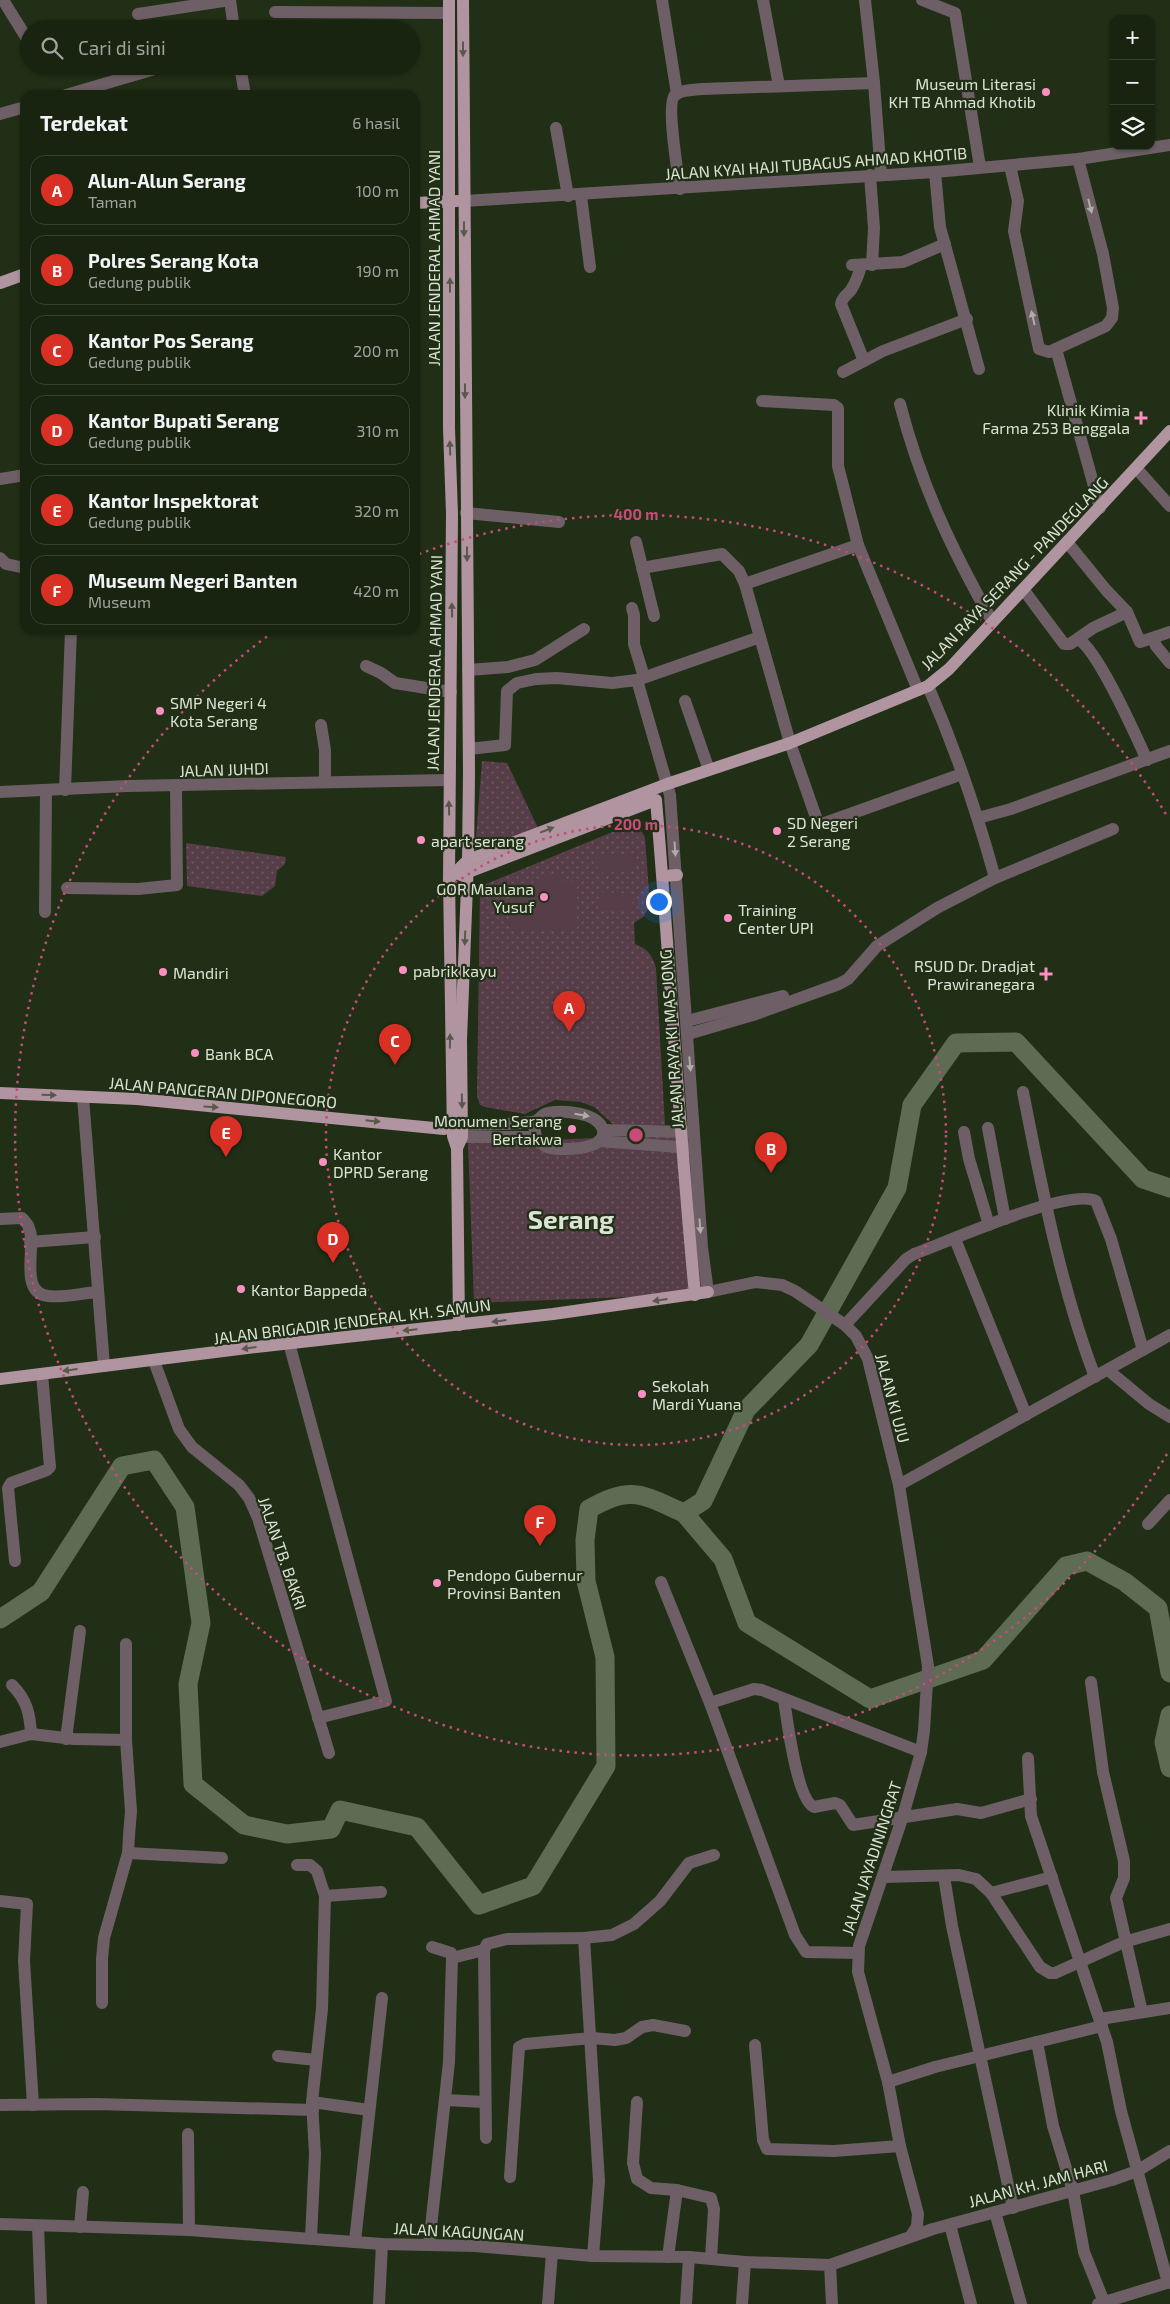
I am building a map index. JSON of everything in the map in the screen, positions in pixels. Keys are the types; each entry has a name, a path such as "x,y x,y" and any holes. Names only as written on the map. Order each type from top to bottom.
{"main road":[{"name":"JALAN JENDERAL AHMAD YANI","path":"455,1133 468,866 469,749 463,0"},
{"name":"JALAN JENDERAL AHMAD YANI","path":"449,6 452,639 449,879 459,1325"},
{"path":"420,203 464,201"},
{"path":"0,283 20,276"},
{"name":"JALAN RAYA SERANG - PANDEGLANG","path":"580,823 667,784 790,742 923,688 949,669 1170,431"},
{"path":"452,639 468,639"},
{"path":"449,879 468,866 580,823 656,800 663,876 680,1148 695,1295"},
{"path":"663,876 676,875"},
{"name":"JALAN PANGERAN DIPONEGORO","path":"0,1093 137,1099 455,1133"},
{"name":"JALAN BRIGADIR JENDERAL KH. SAMUN","path":"0,1379 289,1343 459,1325 708,1292"}],"street":[{"path":"2,0 20,28"},
{"path":"138,14 230,0 233,20"},
{"path":"662,0 677,94"},
{"path":"763,0 779,86"},
{"path":"864,362 841,304 842,299 850,292 858,276 874,228 876,175 874,83 865,0"},
{"path":"922,0 954,6 980,167"},
{"path":"275,12 449,6"},
{"path":"83,90 134,75"},
{"path":"242,75 244,90"},
{"path":"680,189 671,117 673,98 677,94 702,89 874,83"},
{"path":"0,114 20,108"},
{"path":"556,128 590,266"},
{"name":"JALAN KYAI HAJI TUBAGUS AHMAD KHOTIB","path":"464,201 574,196 935,172 1078,159 1170,146"},
{"path":"1010,166 1018,201 1014,231 1039,349 1049,352 1106,326 1112,318 1113,308 1103,254 1078,159"},
{"path":"935,172 940,227 979,369"},
{"path":"862,265 904,262 945,244"},
{"path":"843,372 911,339 966,318"},
{"path":"1056,349 1100,508"},
{"path":"762,401 834,405 838,408 838,466 858,545 923,688 947,729 978,818 995,878"},
{"path":"900,404 912,450 940,524 992,621"},
{"path":"1136,468 1170,506"},
{"path":"0,479 20,476"},
{"path":"466,513 559,522"},
{"path":"636,542 654,616"},
{"path":"1066,542 1127,612 1140,642 1170,632"},
{"path":"745,584 858,545"},
{"path":"642,568 722,554 739,571 745,584 768,660 790,742 820,824 962,774"},
{"path":"0,558 6,564 20,567"},
{"path":"1023,589 1064,644 1070,644 1093,628 1127,612"},
{"name":"JALAN RAYA KI MAS JONG","path":"632,608 634,615 634,644 670,795 702,1247 708,1292"},
{"path":"468,670 508,667 535,660 584,629"},
{"path":"65,790 71,635"},
{"path":"469,749 505,745 507,691 517,683 558,678 612,683 641,678 760,636"},
{"path":"1153,638 1156,646 1170,663"},
{"path":"1078,639 1088,646 1117,696 1147,760"},
{"path":"366,666 381,673 395,683 451,692"},
{"path":"685,701 709,770"},
{"path":"321,725 325,750 324,782"},
{"path":"978,818 1011,809 1170,751"},
{"name":"JALAN JUHDI","path":"0,792 128,786 176,787 449,780"},
{"path":"67,888 138,889 177,885 176,787"},
{"path":"45,912 46,790"},
{"path":"687,1028 741,1008 822,984 839,984 848,978 876,946 937,908 995,878 1112,829"},
{"path":"1024,1092 1046,1206 1068,1298 1095,1377"},
{"path":"83,1097 104,1366"},
{"path":"455,1133 536,1121 548,1113 583,1114 592,1117 601,1136"},
{"path":"536,1121 536,1137"},
{"path":"988,1128 1005,1219"},
{"path":"455,1133 536,1137 549,1148 587,1148 601,1136 694,1132"},
{"path":"964,1132 969,1160 989,1225"},
{"path":"601,1136 680,1148 695,1148"},
{"path":"842,1322 906,1259 1005,1219 1046,1206 1086,1198 1096,1201 1112,1239 1143,1350"},
{"path":"0,1219 22,1218 30,1229 31,1275 33,1287 37,1292 45,1296 58,1296 98,1292"},
{"path":"30,1242 95,1237"},
{"path":"955,1239 1026,1414"},
{"name":"JALAN KI UJU","path":"708,1292 756,1282 782,1285 842,1322 856,1336 868,1359 899,1485"},
{"path":"899,1485 1170,1335"},
{"path":"289,1343 386,1701 318,1718"},
{"name":"JALAN TB. BAKRI","path":"154,1360 179,1429 192,1447 239,1484 249,1498 258,1518 329,1753"},
{"path":"1108,1370 1149,1404 1170,1417"},
{"path":"15,1561 8,1488 11,1483 50,1467 42,1374"},
{"name":"JALAN JAYADININGRAT","path":"899,1485 928,1666 924,1731 921,1752 904,1816 858,1952 858,1972 888,2082 900,2146 918,2214 917,2226 911,2236"},
{"path":"1148,1524 1170,1500"},
{"path":"661,1582 710,1703 801,1944 806,1952 858,1952"},
{"path":"66,1738 80,1631"},
{"path":"102,2003 104,1938 128,1853 131,1811 126,1740 126,1644"},
{"path":"1091,1682 1103,1772 1124,1862 1124,1878 1116,1898 1124,1942 1142,2012"},
{"path":"12,1685 25,1701 30,1715 31,1734"},
{"path":"710,1703 754,1689 921,1752"},
{"path":"784,1700 790,1742 805,1800 814,1807 835,1803 840,1805 853,1825 957,1809 982,1813 1030,1800"},
{"path":"0,1742 31,1734 66,1738 126,1740"},
{"path":"1028,1758 1031,1816 1101,2023 1137,2171 1169,2282 1101,2303 1084,2252 1073,2191 1053,2126 1037,2042"},
{"path":"128,1853 222,1858"},
{"path":"486,2138 484,1950 487,1944 507,1939 584,1938 612,1935 634,1924 660,1901 689,1863 714,1855"},
{"path":"297,1865 310,1865 317,1870 325,1896 322,2009 312,2106 314,2154 311,2238"},
{"path":"884,1877 959,1875 976,1879 991,1893 1005,1916 1045,1971 1056,1973 1124,1942 1170,1929"},
{"path":"944,1876 980,2056 1014,2208"},
{"path":"991,1893 1052,1877"},
{"path":"325,1896 381,1892"},
{"path":"0,1901 27,1904 24,1960 33,2105"},
{"path":"584,1938 592,2038 598,2181 593,2256"},
{"path":"429,2245 450,2062 452,1958 451,1953 432,1947"},
{"path":"452,1958 484,1950"},
{"path":"355,2241 382,1998"},
{"path":"888,2082 1142,2012 1170,2008"},
{"path":"510,2177 519,2047 525,2044 592,2038 615,2040 626,2038 642,2027 654,2025 685,2031"},
{"path":"755,2045 763,2140 767,2149 834,2151 900,2146"},
{"path":"278,2056 316,2060"},
{"path":"446,2100 485,2102"},
{"path":"637,2102 633,2172 642,2184 651,2188 705,2195 714,2203 711,2258"},
{"path":"0,2106 312,2106 369,2110"},
{"path":"188,2134 189,2230"},
{"name":"JALAN KH. JAM HARI","path":"911,2236 1014,2208 1137,2171 1170,2151"},
{"path":"668,2257 677,2190"},
{"path":"80,2227 83,2192"},
{"path":"995,2212 1020,2304"},
{"name":"JALAN KAGUNGAN","path":"0,2224 189,2230 382,2244 475,2246 593,2256 689,2257 745,2262 830,2265 911,2236"},
{"path":"950,2225 971,2304"},
{"path":"38,2226 41,2304"},
{"path":"379,2304 382,2244"},
{"path":"548,2304 552,2253"},
{"path":"686,2304 689,2257"},
{"path":"742,2304 745,2262"},
{"path":"830,2265 832,2304"}],"shaded area":[{"path":"482,761 507,763 539,830 475,850"},
{"path":"627,826 637,826 645,837 650,906 643,917 634,923 635,944 649,953 656,968 665,1125 615,1126 594,1107 581,1102 555,1100 525,1114 480,1105 477,1096 480,890 486,884"},
{"path":"186,843 286,857 285,864 277,871 275,886 262,896 187,886"},
{"path":"634,853 635,871 598,873 597,855"},
{"name":"GOR Maulana Yusuf","path":"540,875 560,875 561,882 577,882 577,930 511,930 510,883 540,883"},
{"path":"599,892 633,894 632,910 598,909"},
{"path":"696,1134 702,1294 474,1303 468,1143"}],"waterway":[{"path":"0,1619 41,1592 122,1466 154,1460 185,1507 201,1623 188,1684 193,1784 244,1825 287,1834 331,1829 340,1810 417,1827 479,1905 533,1886 606,1766 605,1657 586,1581 585,1540 589,1509 603,1501 627,1495 647,1497 684,1513 703,1501 746,1410 809,1345 897,1188 912,1105 956,1043 1016,1042 1143,1179 1170,1188"},
{"path":"684,1513 723,1559 747,1623 870,1699 983,1660 1066,1566 1087,1561 1125,1582 1158,1608 1170,1673"},
{"path":"1170,1715 1164,1742 1170,1768"}],"place":[{"name":"Museum Literasi KH TB Ahmad Khotib","path":"1046,92"},
{"name":"Klinik Kimia Farma 253 Benggala","path":"1141,418"},
{"name":"SMP Negeri 4 Kota Serang","path":"160,711"},
{"name":"SD Negeri 2 Serang","path":"777,831"},
{"name":"apart serang","path":"421,840"},
{"name":"GOR Maulana Yusuf","path":"544,897"},
{"name":"Training Center UPI","path":"728,918"},
{"name":"pabrik kayu","path":"403,970"},
{"name":"Mandiri","path":"163,972"},
{"name":"RSUD Dr. Dradjat Prawiranegara","path":"1046,974"},
{"name":"Alun-Alun Serang","path":"569,1032"},
{"name":"Bank BCA","path":"195,1053"},
{"name":"Kantor Pos Serang","path":"395,1065"},
{"name":"Monumen Serang Bertakwa","path":"572,1129"},
{"name":"Kantor Inspektorat","path":"226,1157"},
{"name":"Kantor DPRD Serang","path":"323,1162"},
{"name":"Polres Serang Kota","path":"771,1173"},
{"name":"Kantor Bupati Serang","path":"333,1263"},
{"name":"Kantor Bappeda","path":"241,1289"},
{"name":"Sekolah Mardi Yuana","path":"642,1394"},
{"name":"Museum Negeri Banten","path":"540,1546"},
{"name":"Pendopo Gubernur Provinsi Banten","path":"437,1583"}],"district":[{"name":"Serang","path":"571,1218"}]}
